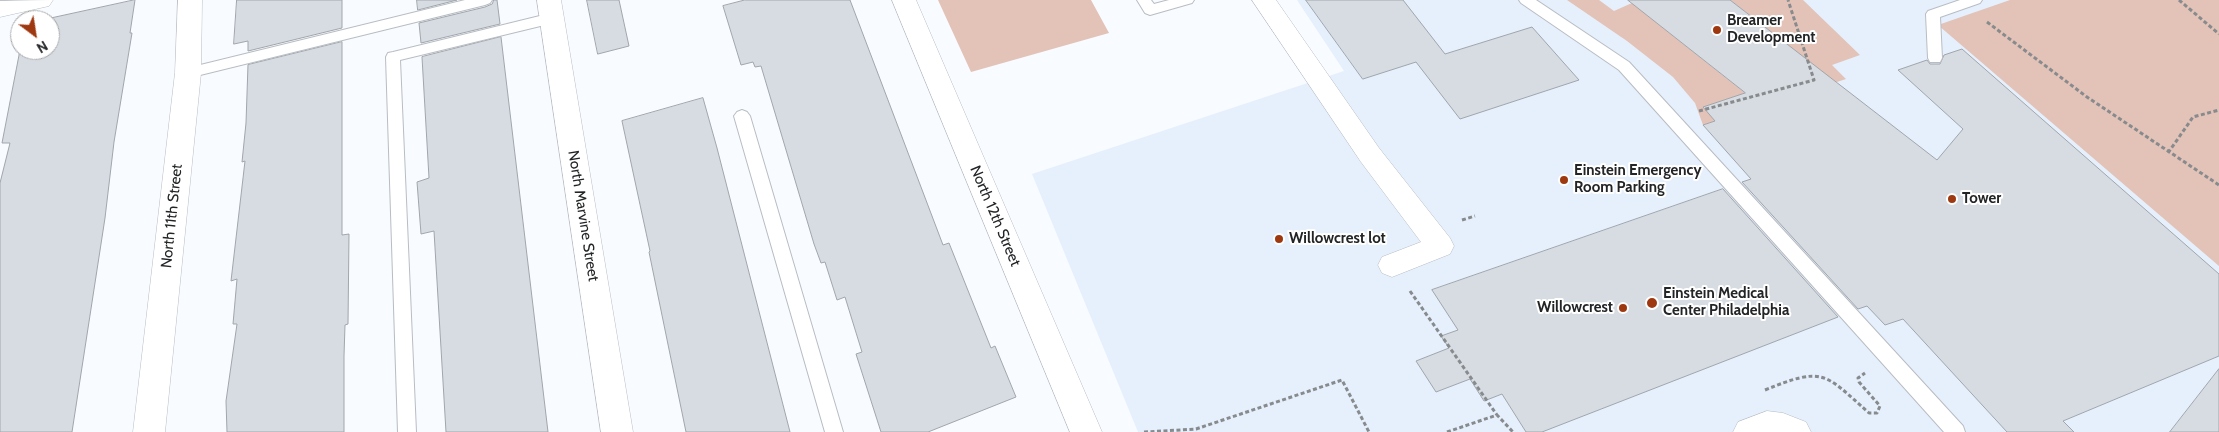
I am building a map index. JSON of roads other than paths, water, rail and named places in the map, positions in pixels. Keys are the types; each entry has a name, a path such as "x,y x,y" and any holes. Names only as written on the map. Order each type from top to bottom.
{"street":[{"path":"0,9 41,0"},
{"name":"North 11th Street","path":"149,432 188,73 190,0"},
{"name":"North 12th Street","path":"904,0 1086,432"},
{"path":"1264,0 1370,155 1440,246 1392,265"},
{"name":"North Marvine Street","path":"550,9 617,432"},
{"path":"1749,432 1762,425 1783,426 1795,432"}],"lane":[{"path":"188,73 485,0"},
{"path":"1144,0 1150,10 1187,0"},
{"path":"1526,0 1624,66 1956,432"},
{"path":"1934,58 1933,14 1975,0"},
{"path":"407,432 393,57 550,9"},
{"path":"742,116 834,432"}],"place":[{"name":"Breamer Development","path":"1717,30"},
{"name":"Einstein Emergency Room Parking","path":"1564,180"},
{"name":"Tower","path":"1952,199"},
{"name":"Willowcrest lot","path":"1279,239"},
{"name":"Einstein Medical Center Philadelphia","path":"1652,303"},
{"name":"Willowcrest","path":"1623,308"}]}
